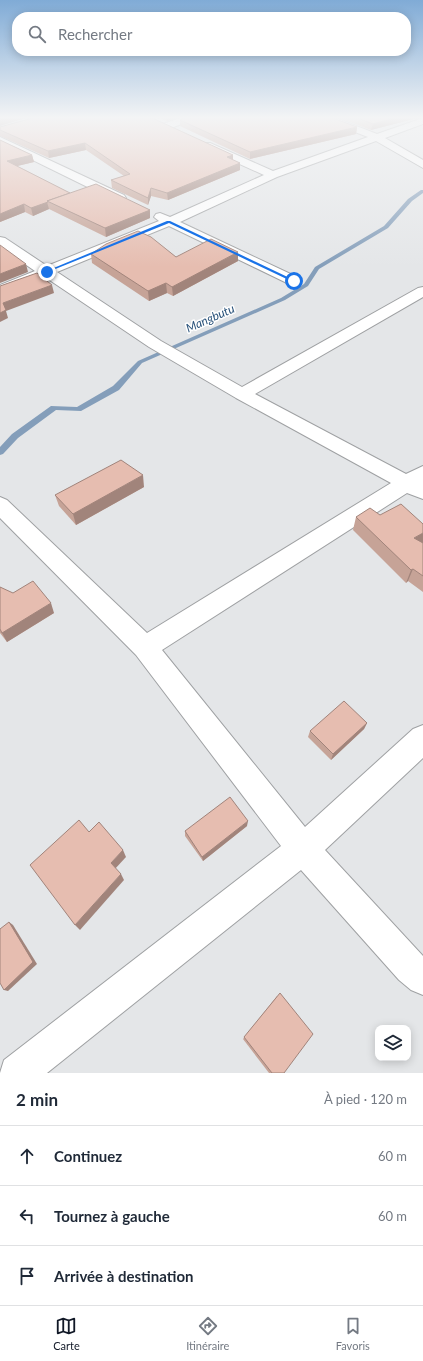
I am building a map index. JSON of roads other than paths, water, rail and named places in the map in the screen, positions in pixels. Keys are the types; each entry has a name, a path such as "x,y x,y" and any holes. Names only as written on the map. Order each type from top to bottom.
{"street":[{"path":"56,167 134,205"},
{"path":"256,167 273,175"},
{"path":"0,290 169,222 273,175 294,167"},
{"path":"148,211 294,281"},
{"path":"0,241 155,344 242,394 418,483"},
{"path":"242,394 423,291"},
{"path":"145,647 418,483"},
{"path":"0,505 145,647 303,849 411,968 423,978"},
{"path":"18,1073 303,849 423,739"}],"waterway":[{"name":"Mangbutu","path":"0,452 15,436 54,408 78,409 116,388 140,362 283,299 306,285 317,268 386,227 410,200 423,191"}]}
